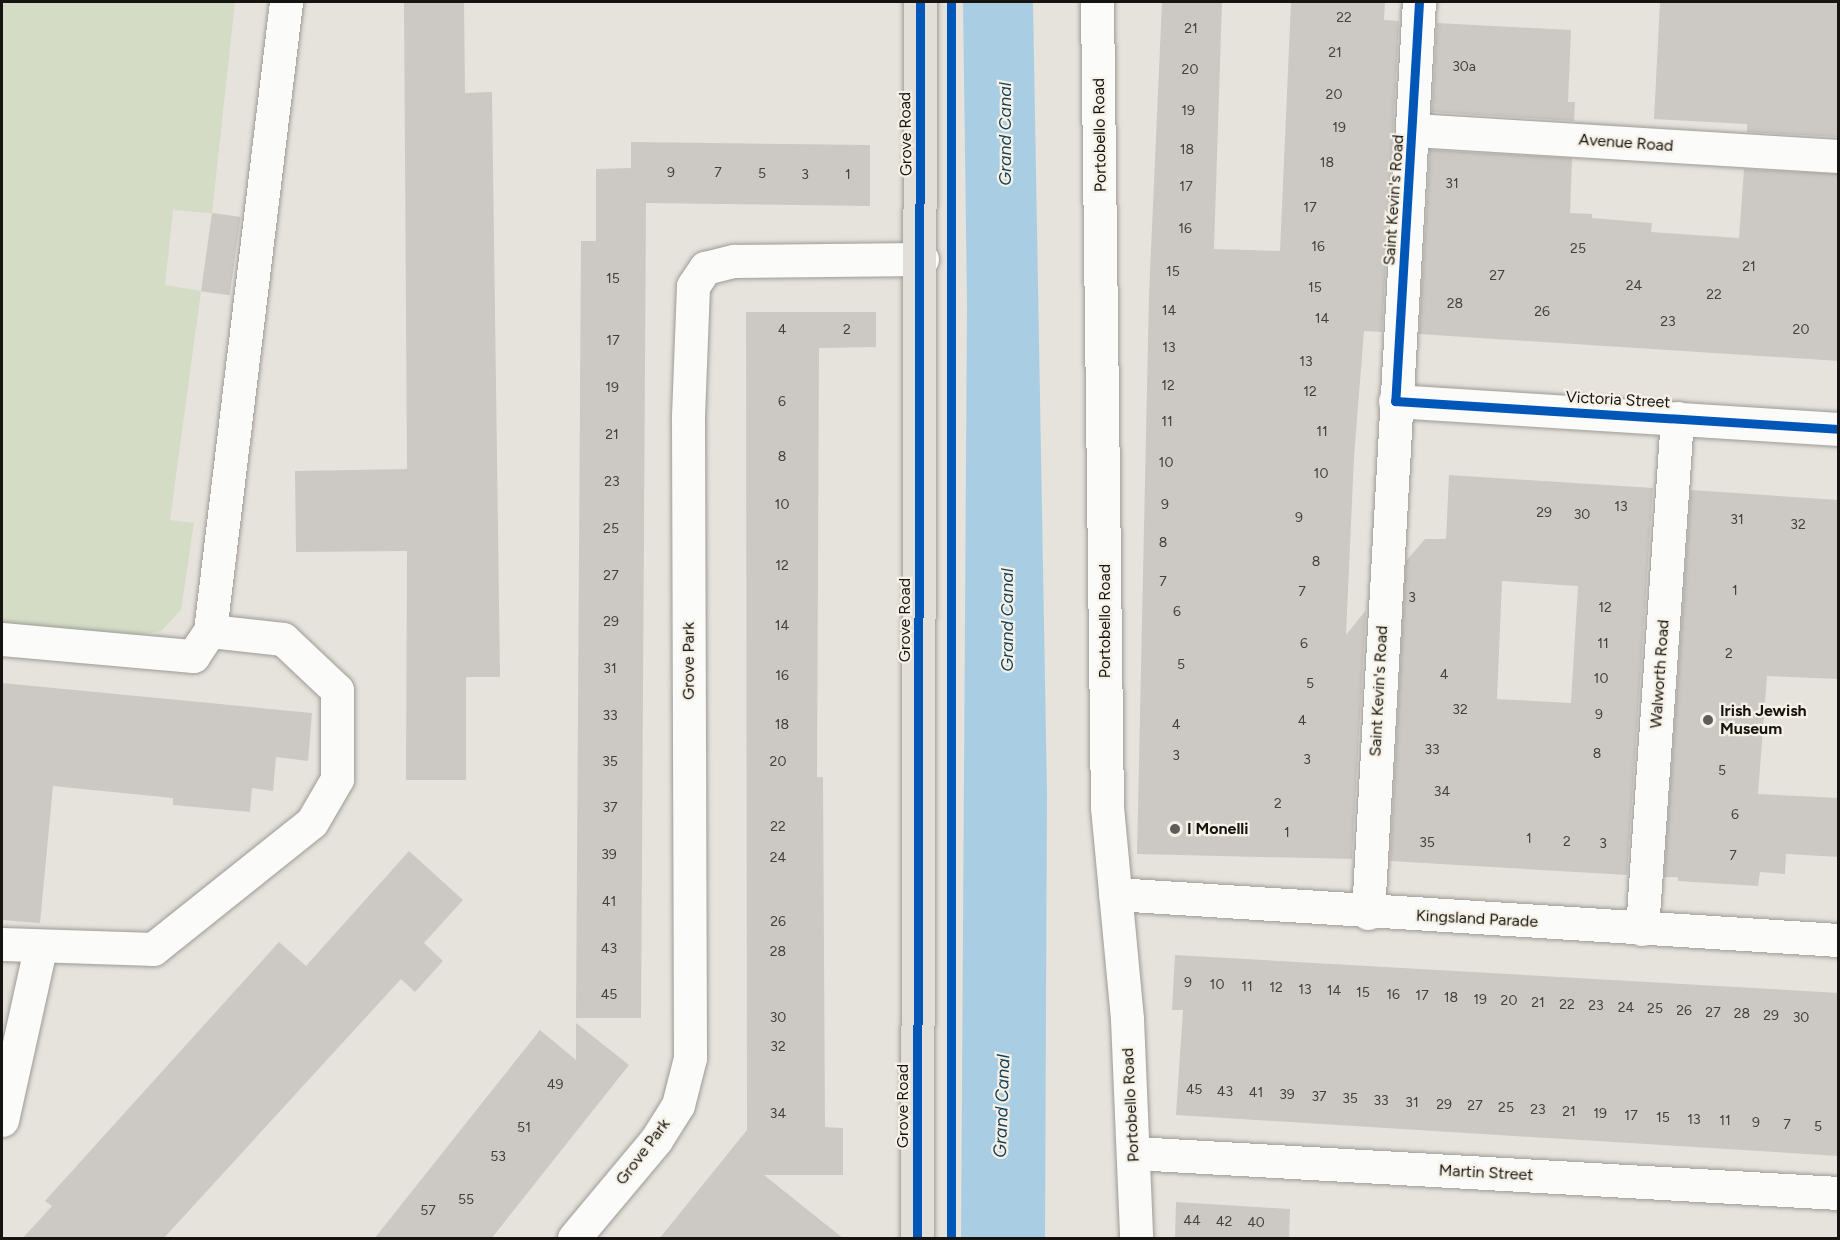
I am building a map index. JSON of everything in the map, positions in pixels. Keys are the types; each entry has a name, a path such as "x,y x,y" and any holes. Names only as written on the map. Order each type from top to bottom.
{"main road":[{"name":"Grove Road","path":"918,1239 922,259 920,2"}],"street":[{"path":"2,639 193,656 210,632 286,2"},
{"name":"Portobello Road","path":"1097,2 1107,807 1134,1153 1136,1239"},
{"name":"Saint Kevin's Road","path":"1368,913 1395,401 1414,130 1419,2"},
{"name":"Avenue Road","path":"1414,130 1839,156"},
{"name":"Grove Park","path":"574,1239 656,1140 678,1105 690,1058 688,416 693,286 705,268 734,261 922,259"},
{"name":"Victoria Street","path":"1395,401 1839,429"},
{"name":"Walworth Road","path":"1642,928 1677,418"},
{"path":"2,944 40,948 153,949 312,822 337,779 337,690 283,639 210,632"},
{"name":"Kingsland Parade","path":"1115,894 1368,913 1839,940"},
{"path":"2,1120 40,948"},
{"name":"Martin Street","path":"1134,1153 1839,1193"}],"green space":[{"path":"2,2 235,2 212,213 173,210 165,285 201,291 170,520 194,523 181,610 161,631 127,637 2,626"}],"water":[{"name":"Grand Canal","path":"963,2 1033,2 1047,793 1045,1238 961,1238 967,305"}],"building":[{"path":"404,2 464,2 465,93 492,92 500,677 466,677 466,780 406,780 407,551 296,552 295,471 407,469"},
{"path":"1162,2 1222,2 1214,249 1280,251 1291,2 1385,2 1384,20 1399,21 1382,332 1364,331 1354,457 1346,635 1366,610 1352,859 1137,854 1149,295"},
{"path":"1660,2 1839,2 1839,137 1747,132 1747,124 1654,119"},
{"path":"1437,23 1571,30 1568,102 1575,102 1574,121 1432,112"},
{"path":"631,142 870,145 870,206 646,203 641,1018 576,1018 581,241 596,241 596,169 631,168"},
{"path":"1430,150 1572,158 1570,213 1592,214 1592,218 1652,223 1651,232 1739,238 1744,169 1839,174 1839,361 1419,334"},
{"path":"212,213 241,217 230,295 201,291"},
{"path":"746,312 876,312 876,347 819,348 817,777 823,777 825,1127 843,1128 843,1175 764,1175 844,1239 659,1239 747,1130"},
{"path":"1449,475 1653,488 1627,875 1390,861 1406,561 1425,539 1446,539","holes":["1502,581 1578,586 1571,703 1497,699"]},
{"path":"1691,490 1839,500 1839,679 1767,676 1758,794 1839,798 1839,857 1786,854 1785,874 1760,872 1758,886 1678,881 1678,877 1664,877"},
{"path":"2,683 312,713 308,761 276,757 273,791 252,788 250,812 173,805 173,798 53,786 40,923 2,920"},
{"path":"409,851 463,900 424,943 443,961 415,992 401,979 163,1239 22,1239 52,1206 45,1201 279,942 306,966"},
{"path":"1175,955 1839,993 1839,1156 1176,1115 1183,1010 1172,1010"},
{"path":"576,1023 629,1065 491,1239 374,1239 540,1030 576,1060"},
{"path":"1176,1202 1290,1209 1289,1239 1175,1239"}],"cycle path":[{"path":"917,1238 920,2"},
{"path":"951,2 951,1238"},
{"path":"1419,2 1395,401 1838,429"}],"place":[{"name":"Irish Jewish Museum","path":"1708,720"},
{"name":"I Monelli","path":"1175,829"}]}
